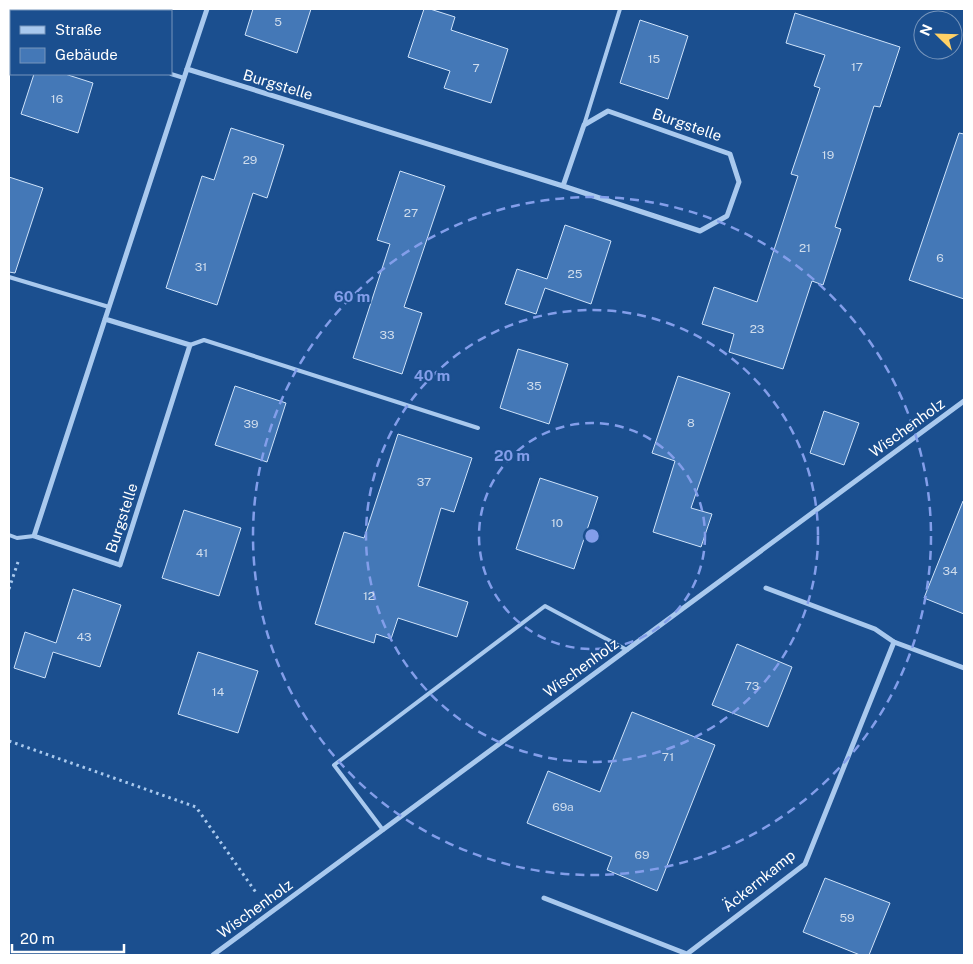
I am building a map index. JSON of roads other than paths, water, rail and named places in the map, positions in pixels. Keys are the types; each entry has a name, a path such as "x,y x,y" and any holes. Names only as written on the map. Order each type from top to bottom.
{"street":[{"path":"34,536 207,9"},
{"name":"Burgstelle","path":"186,69 563,186 700,231 727,216 739,182 730,154 608,111 584,125"},
{"path":"563,186 584,125"},
{"path":"105,319 190,346"},
{"name":"Burgstelle","path":"34,536 120,565 190,346"},
{"name":"Wischenholz","path":"213,955 964,401"},
{"path":"766,588 875,629 894,642 964,668"},
{"name":"Äckernkamp","path":"544,898 687,954 805,864 894,642"}],"lane":[{"path":"584,125 620,9"},
{"path":"172,74 184,78"},
{"path":"9,277 109,308"},
{"path":"190,346 204,340 478,428"},
{"path":"9,536 17,538 34,536"},
{"path":"383,830 334,765 545,606 627,650"}]}
